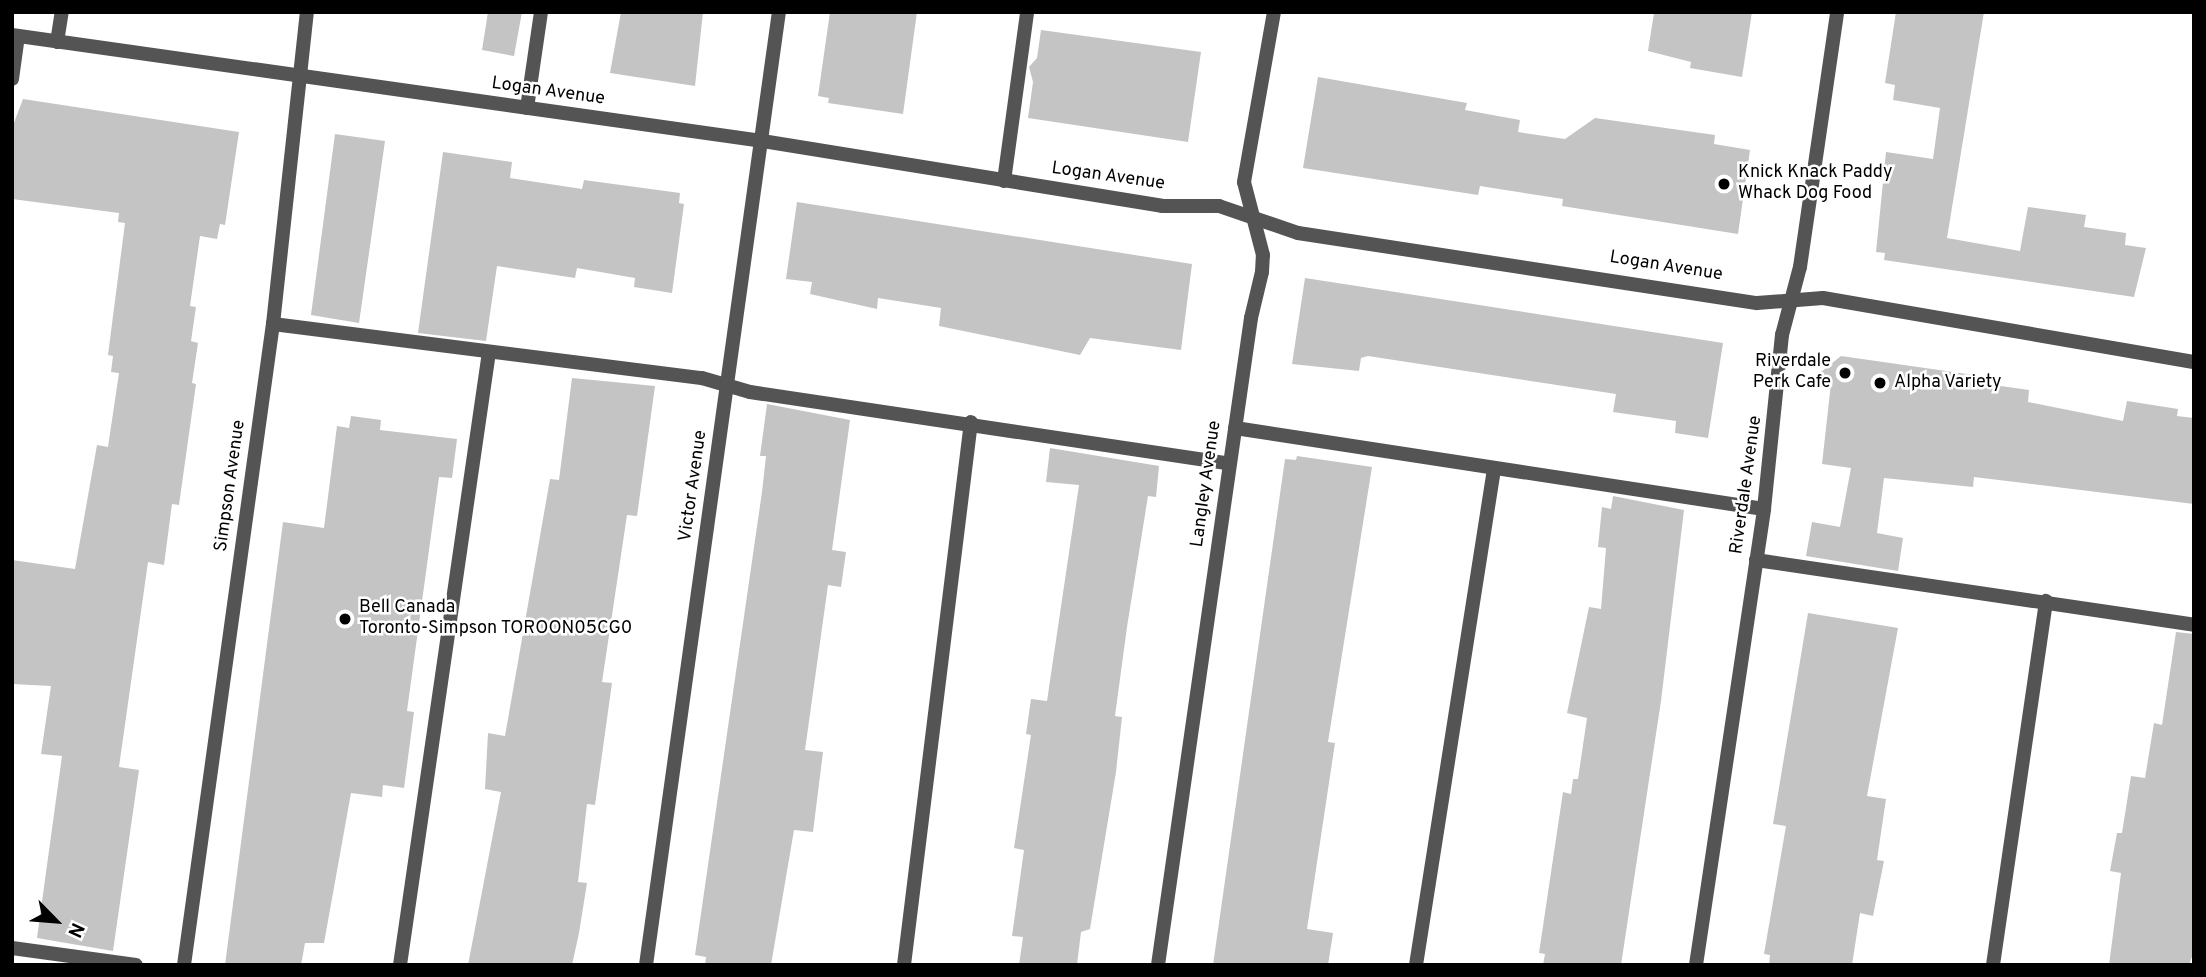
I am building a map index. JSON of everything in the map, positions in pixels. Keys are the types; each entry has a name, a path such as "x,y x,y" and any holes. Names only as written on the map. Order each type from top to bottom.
{"street":[{"path":"57,42 62,12"},
{"name":"Simpson Avenue","path":"184,965 273,324 297,132 298,76 307,12"},
{"path":"527,108 541,12"},
{"name":"Victor Avenue","path":"646,965 779,12"},
{"path":"1003,181 1027,12"},
{"name":"Langley Avenue","path":"1158,965 1235,428 1262,271 1254,220 1244,182 1274,12"},
{"name":"Riverdale Avenue","path":"1696,965 1764,509 1782,335 1794,297 1837,12"},
{"path":"12,79 15,35"},
{"name":"Logan Avenue","path":"15,35 762,141 1162,206 1219,206 1298,233 1757,303 1794,297 2194,362"},
{"path":"273,324 728,385 1230,464"},
{"path":"400,965 489,352"},
{"path":"904,965 971,422"},
{"path":"1235,428 1764,509"},
{"path":"1416,965 1494,469"},
{"path":"1756,560 2194,625"},
{"path":"1993,965 2046,601"},
{"path":"12,948 135,965"}],"building":[{"path":"488,12 522,12 514,56 482,50"},
{"path":"621,12 703,12 695,86 610,73"},
{"path":"830,12 917,12 903,114 828,103 829,98 818,96"},
{"path":"1752,12 1742,77 1690,68 1691,62 1648,51 1654,13"},
{"path":"1896,12 1984,12 1947,238 2020,251 2028,207 2086,215 2084,227 2126,233 2125,245 2146,248 2134,297 1884,260 1885,253 1876,252 1886,152 1933,159 1940,108 1893,100 1895,85 1885,83"},
{"path":"1041,30 1201,52 1188,142 1028,118 1033,82 1029,67 1037,58"},
{"path":"1318,77 1467,103 1465,110 1520,120 1518,132 1565,139 1595,118 1715,135 1714,144 1750,150 1738,234 1562,206 1563,199 1480,186 1478,195 1303,168"},
{"path":"23,99 239,132 225,225 220,224 217,239 200,236 190,306 196,307 191,341 198,343 192,383 196,384 179,505 172,504 164,565 148,562 119,767 139,770 113,951 37,938 62,756 41,754 51,686 12,684 12,560 75,569 97,445 108,447 119,373 111,372 113,356 108,355 125,223 118,222 119,213 12,199 12,128"},
{"path":"335,134 385,141 359,323 311,315"},
{"path":"443,152 512,162 510,178 582,189 584,180 680,193 679,203 684,204 672,293 634,287 635,278 577,268 575,278 497,266 486,341 418,333"},
{"path":"797,202 1192,264 1181,350 1090,338 1080,355 939,326 941,308 878,298 877,309 810,294 812,282 786,279"},
{"path":"1305,278 1723,343 1708,438 1675,433 1676,421 1613,412 1616,394 1368,356 1361,358 1359,371 1292,364"},
{"path":"1841,356 1988,377 1987,384 2029,390 2028,402 2123,421 2127,401 2178,409 2177,416 2194,418 2194,504 1974,477 1973,487 1884,478 1877,533 1903,538 1898,571 1806,556 1812,522 1840,527 1851,468 1822,464 1831,383 1811,380"},
{"path":"572,378 655,386 637,516 627,515 602,682 612,683 595,805 587,804 578,882 587,883 579,933 572,965 468,965 501,792 485,789 488,733 505,736 550,479 559,480"},
{"path":"767,404 850,420 832,550 846,552 841,587 828,585 805,750 823,752 813,832 794,830 771,965 705,965 706,957 695,955 762,492 766,456 760,456"},
{"name":"Bell Canada Toronto-Simpson TOROON05CG0","path":"351,416 381,420 380,430 457,439 452,478 439,477 407,711 414,712 404,788 383,785 382,797 351,793 324,943 305,943 301,965 225,965 283,522 324,528 337,426 349,428"},
{"path":"1050,448 1159,466 1156,497 1148,496 1127,627 1115,716 1122,717 1116,772 1090,929 1081,932 1077,965 1019,965 1023,937 1012,936 1024,850 1014,848 1031,735 1026,734 1031,699 1047,701 1079,485 1046,482"},
{"path":"1297,456 1372,467 1328,742 1335,743 1307,929 1333,933 1328,965 1213,965 1285,459 1296,460"},
{"path":"1613,496 1684,510 1661,701 1621,965 1543,965 1545,954 1539,953 1563,792 1571,794 1573,779 1578,779 1587,718 1567,713 1589,607 1601,609 1606,548 1598,547 1602,507 1611,509"},
{"path":"1808,613 1898,628 1867,796 1886,799 1877,860 1884,861 1873,916 1860,913 1852,965 1769,965 1770,955 1764,954 1786,826 1773,824"},
{"path":"2176,632 2194,634 2194,951 2189,965 2109,965 2121,873 2110,871 2117,833 2122,833 2131,776 2145,778 2154,723 2162,725"}],"place":[{"name":"Knick Knack Paddy Whack Dog Food","path":"1724,184"},
{"name":"Riverdale Perk Cafe","path":"1845,373"},
{"name":"Alpha Variety","path":"1880,383"},
{"name":"Bell Canada Toronto-Simpson TOROON05CG0","path":"345,619"}]}
